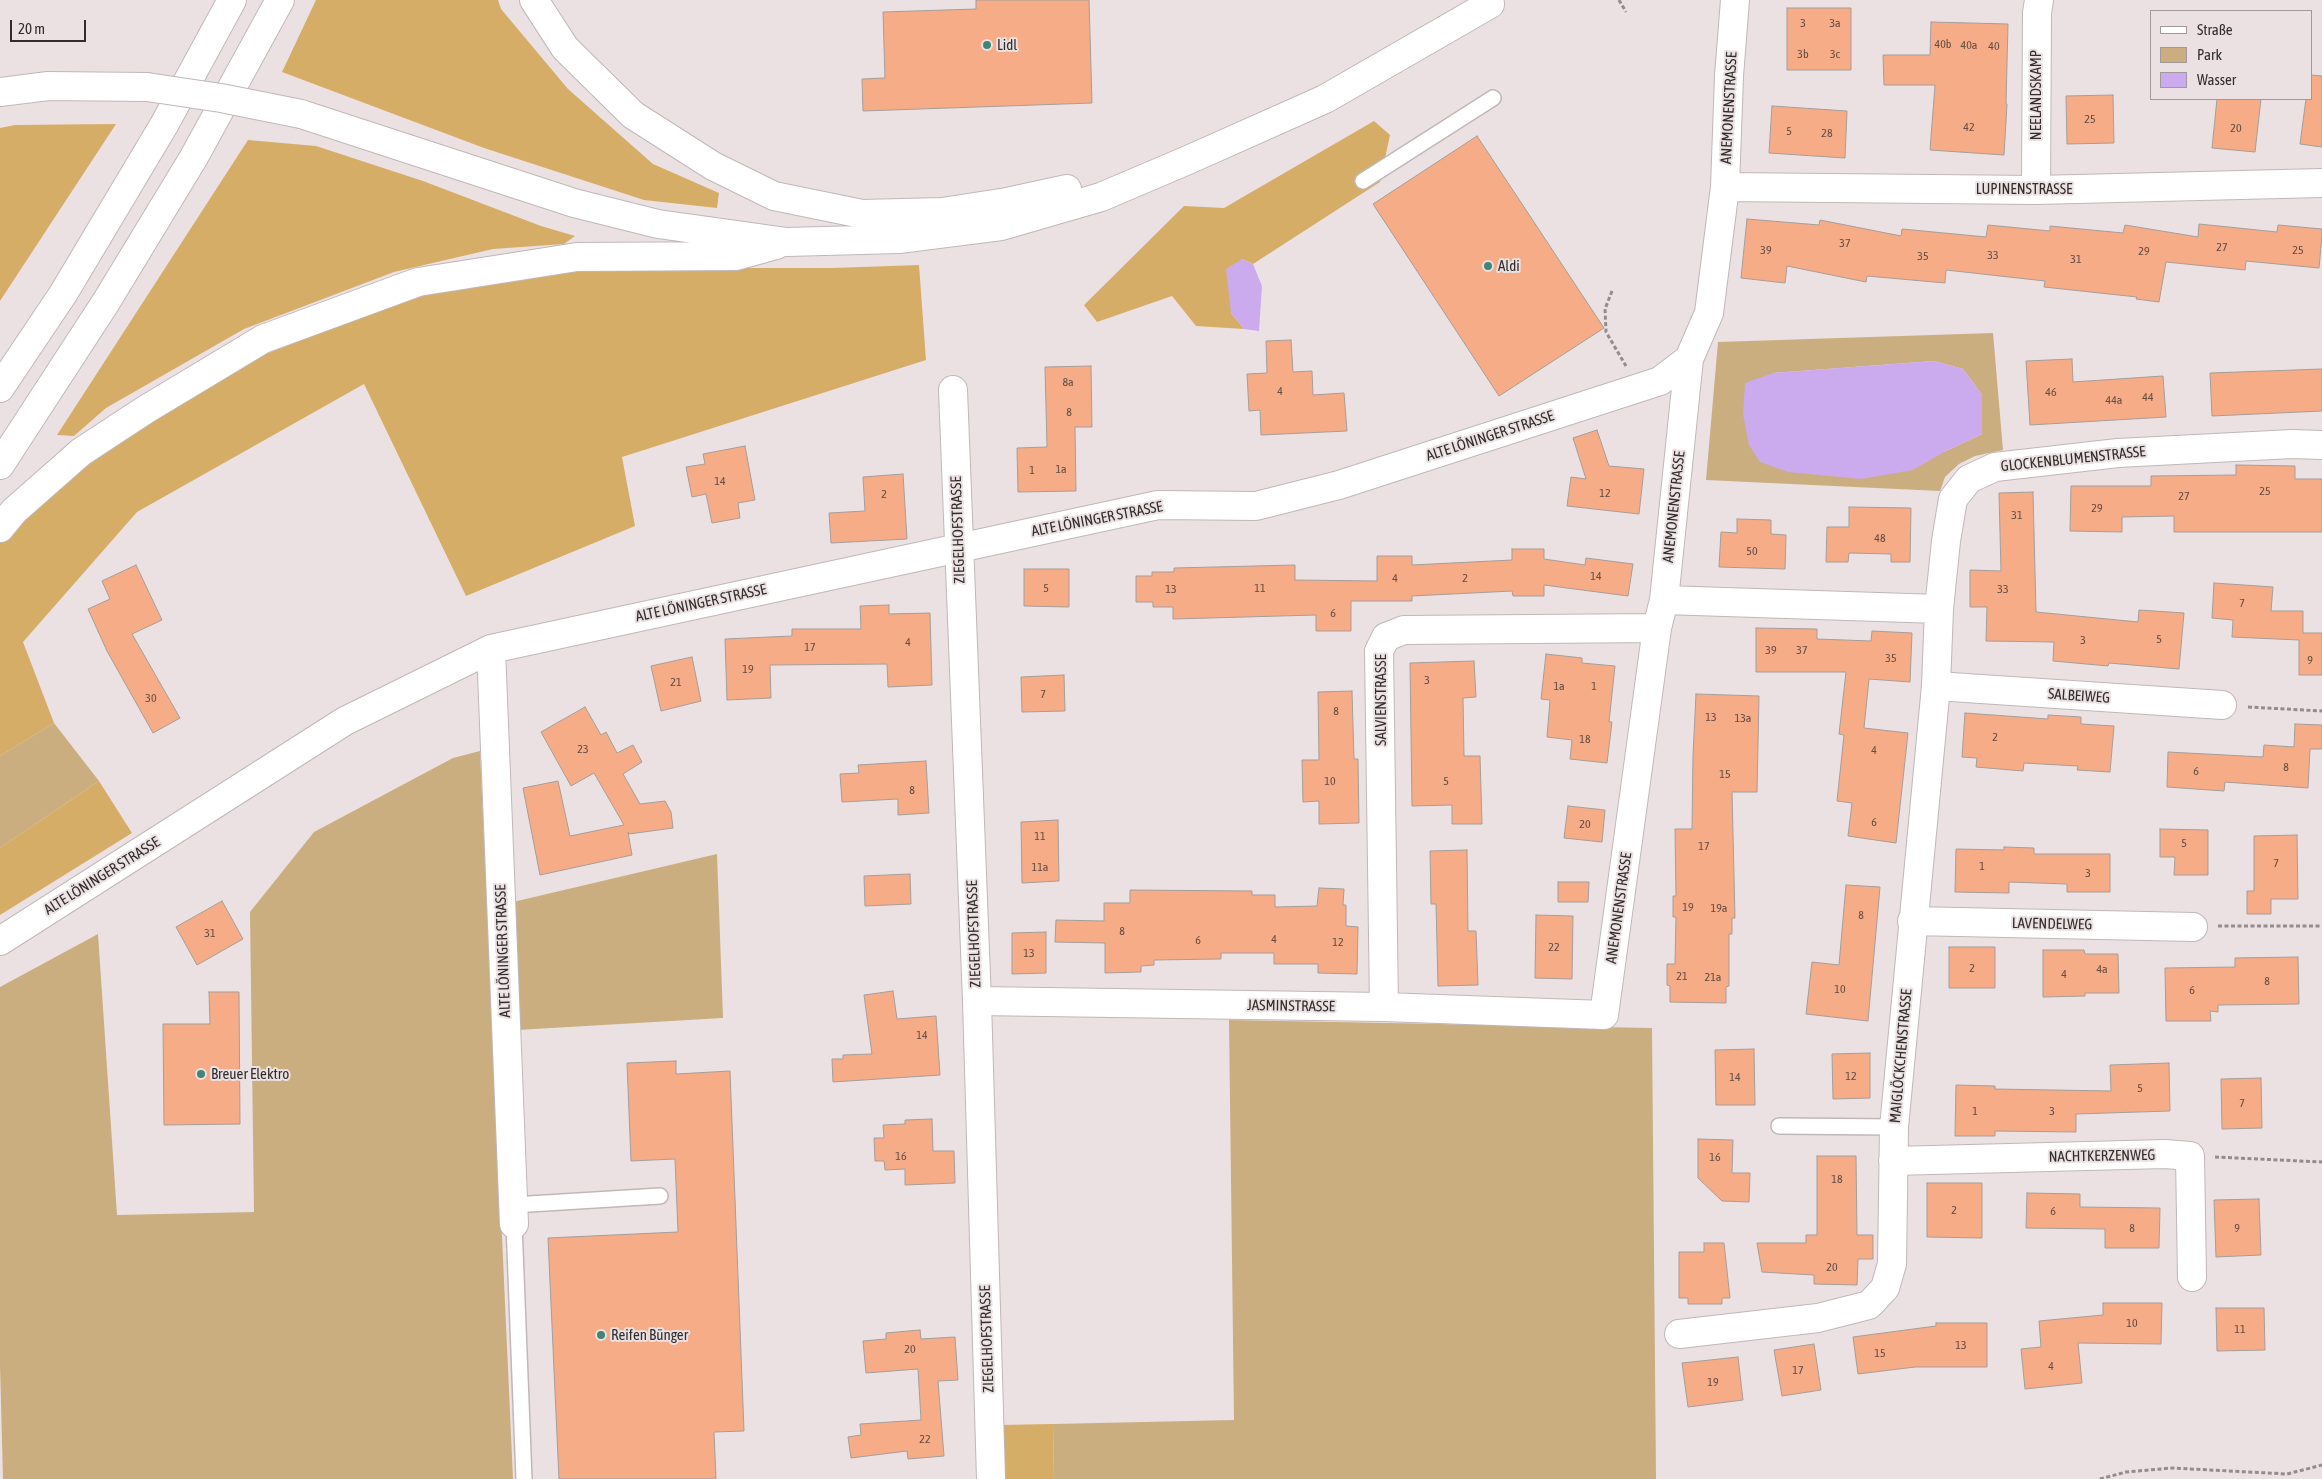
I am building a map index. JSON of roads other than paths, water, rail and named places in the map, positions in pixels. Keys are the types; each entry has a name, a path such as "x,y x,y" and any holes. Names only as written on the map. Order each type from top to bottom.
{"main road":[{"path":"0,388 63,294 159,133 232,0"},
{"path":"0,465 106,302 188,166 280,0"},
{"path":"534,0 564,48 633,114 713,166 774,196 862,214 942,212 1006,202 1188,160"},
{"name":"ANEMONENSTRASSE","path":"1604,1015 1657,628 1664,600 1689,359 1709,313 1725,187 1729,76 1735,0"},
{"name":"NEELANDSKAMP","path":"2036,190 2037,14 2040,0"},
{"path":"0,92 48,86 147,87 221,98 302,114 574,203 658,224 787,242 899,239 1001,226 1100,197 1325,99 1489,2"},
{"name":"LUPINENSTRASSE","path":"1725,187 2036,190 2322,183"},
{"path":"0,528 14,511 81,452 145,410 263,339 418,282 576,257 736,256 787,242"},
{"name":"ALTE LÖNINGER STRASSE","path":"0,941 345,721 491,649 959,546 1158,505 1256,506 1339,485 1660,381 1689,359"},
{"name":"ZIEGELHOFSTRASSE","path":"953,390 977,1001 992,1479"},
{"name":"GLOCKENBLUMENSTRASSE","path":"1939,609 1946,541 1953,499 1970,479 1995,467 2118,453 2292,444 2322,445"},
{"path":"1664,600 1939,609"},
{"name":"MAIGLÖCKCHENSTRASSE","path":"1679,1334 1818,1318 1869,1305 1885,1288 1892,1264 1894,1127 1912,921 1936,686 1939,609"},
{"name":"SALVIENSTRASSE","path":"1384,1007 1379,651 1386,637 1404,630 1657,628"},
{"name":"ALTE LÖNINGER STRASSE","path":"491,649 513,1214"},
{"name":"SALBEIWEG","path":"1936,686 2222,705"},
{"name":"LAVENDELWEG","path":"1912,921 2193,926"},
{"name":"JASMINSTRASSE","path":"977,1001 1384,1007 1604,1015"},
{"name":"NACHTKERZENWEG","path":"1893,1161 2164,1154 2190,1156 2192,1277"}],"lane":[{"path":"1363,181 1493,98"},
{"path":"1779,1126 1894,1127"},
{"path":"524,1479 513,1214 660,1196"}],"water":[{"path":"1242,259 1253,264 1262,286 1259,331 1244,329 1231,313 1226,269"},
{"path":"1934,361 1963,369 1982,395 1982,434 1944,452 1913,470 1861,479 1788,472 1760,462 1749,445 1743,414 1745,383 1773,373"}],"place":[{"name":"Lidl","path":"987,45"},
{"name":"Aldi","path":"1488,266"},
{"name":"Breuer Elektro","path":"201,1074"},
{"name":"Reifen Bünger","path":"601,1335"}]}
